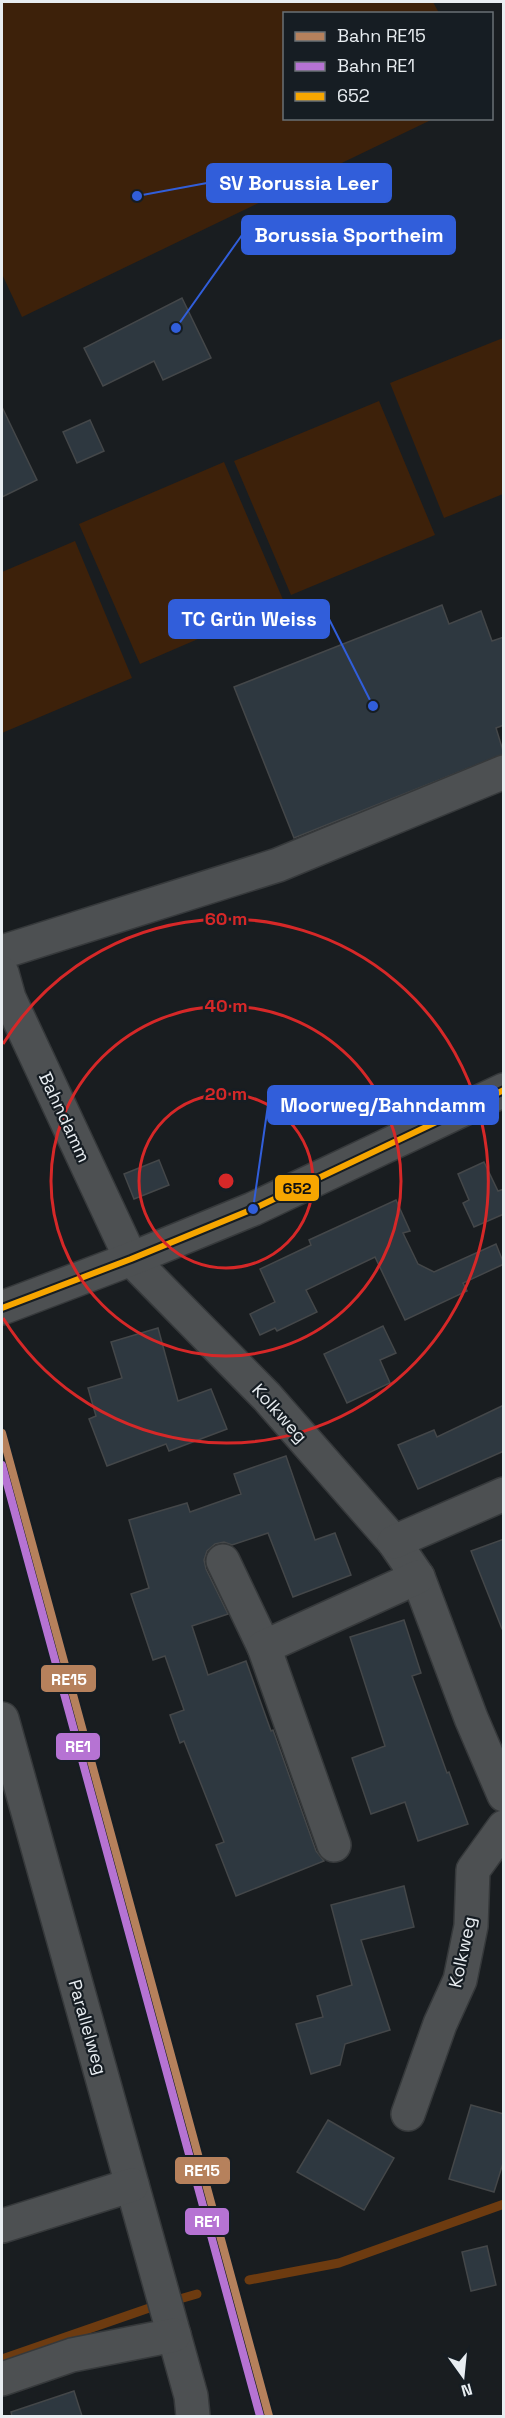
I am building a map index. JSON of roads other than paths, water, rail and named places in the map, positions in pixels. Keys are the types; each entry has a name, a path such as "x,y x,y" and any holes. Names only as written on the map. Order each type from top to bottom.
{"street":[{"path":"2,952 278,865 504,772"},
{"name":"Bahndamm","path":"2,973 9,998 131,1259"},
{"path":"2,1308 253,1209 504,1090"},
{"name":"Kolkweg","path":"131,1259 267,1397 394,1542 418,1577 471,1718 504,1795"},
{"path":"394,1542 504,1494"},
{"path":"223,1561 264,1647 334,1845"},
{"path":"264,1647 418,1577"},
{"name":"Parallelweg","path":"2,1719 174,2335 193,2416"},
{"name":"Kolkweg","path":"408,2114 440,2024 460,1980 471,1926 473,1870 504,1827"},
{"path":"2,2226 132,2185"},
{"path":"2,2379 72,2355 174,2335"}],"waterway":[{"path":"249,2280 339,2263 504,2204"},
{"path":"176,2300 197,2294"},
{"path":"2,2359 155,2306"}],"rail line":[{"name":"RE15","path":"2,1433 269,2416"},
{"name":"RE1","path":"2,1465 260,2416"}],"place":[{"name":"SV Borussia Leer","path":"137,196"},
{"name":"Borussia Sportheim","path":"176,328"},
{"name":"TC Grün Weiss","path":"373,706"},
{"name":"Moorweg/Bahndamm","path":"253,1209"}]}
